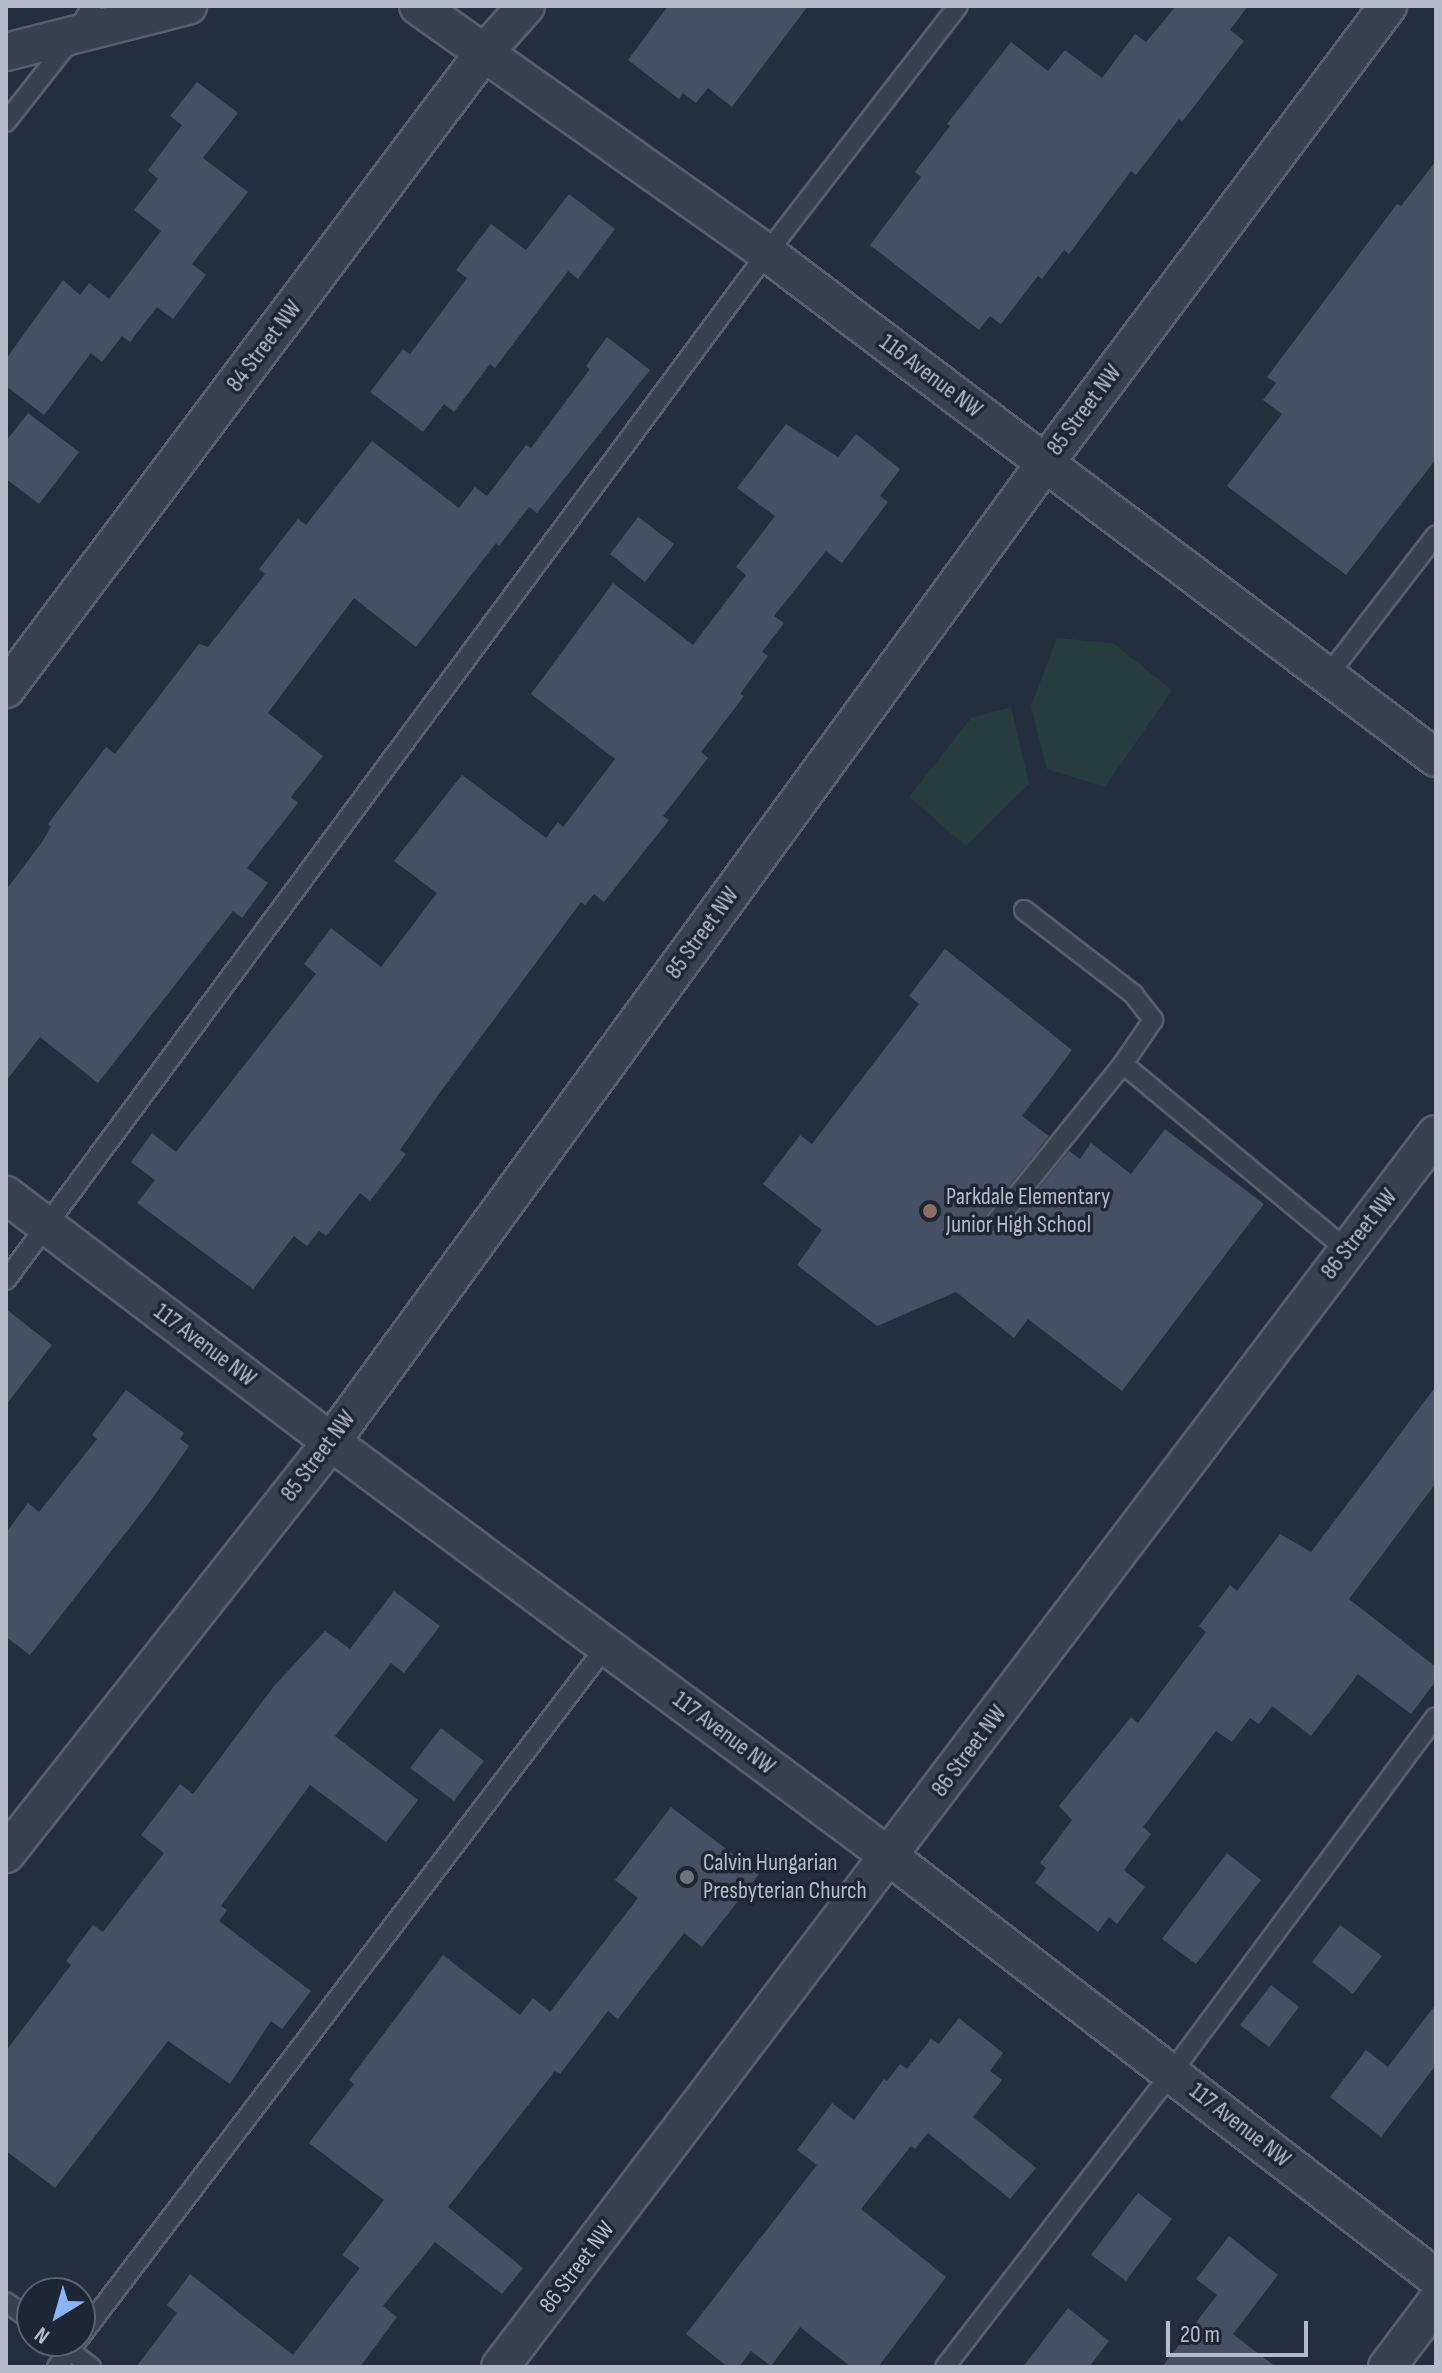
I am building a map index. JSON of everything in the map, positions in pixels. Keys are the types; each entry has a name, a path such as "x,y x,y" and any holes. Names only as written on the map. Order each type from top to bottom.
{"street":[{"path":"6,52 84,20 188,6"},
{"name":"116 Avenue NW","path":"418,6 767,253 1329,674 1436,758"},
{"name":"84 Street NW","path":"6,689 483,54 526,6"},
{"name":"85 Street NW","path":"6,1854 331,1442 1046,462 1388,6"},
{"name":"86 Street NW","path":"500,2367 1436,1134"},
{"name":"117 Avenue NW","path":"6,1195 331,1442 890,1857 1436,2278"},
{"path":"1387,2367 1436,2302"}],"lane":[{"path":"6,1280 767,253 958,6"},
{"path":"6,122 84,20"},
{"path":"1329,674 1436,535"},
{"path":"996,1222 1123,1064 1153,1020 1133,994 1024,910"},
{"path":"1123,1064 1346,1249"},
{"path":"96,2309 607,1645"},
{"path":"945,2367 1172,2072 1436,1717"}],"green space":[{"path":"1057,638 1113,643 1172,690 1105,787 1047,769 1031,706"},
{"path":"1011,707 1029,784 966,846 909,797 971,718"}],"building":[{"path":"668,6 808,6 732,107 708,88 696,103 683,93 679,99 628,60"},
{"path":"1176,6 1248,6 1230,30 1244,41 1182,122 1179,119 1136,175 1131,171 1069,254 1064,250 1042,279 1038,276 1001,324 990,316 979,330 870,245 921,177 915,172 950,126 947,124 1011,42 1048,71 1065,50 1102,78 1135,34 1146,42"},
{"path":"197,82 238,113 203,158 248,192 192,264 206,275 173,319 157,307 130,342 122,336 102,362 91,353 44,415 6,386 6,359 63,280 80,295 89,283 109,299 161,231 134,210 158,179 148,170 182,125 170,116"},
{"path":"1436,161 1436,459 1346,575 1227,486 1282,414 1263,400 1276,383 1267,377 1397,204 1401,206"},
{"path":"569,194 615,229 578,279 568,271 495,368 490,364 454,412 444,404 423,432 370,392 403,349 410,354 467,278 456,270 491,224 526,250"},
{"path":"607,337 650,370 537,513 529,507 499,546 496,543 416,647 354,598 268,713 323,756 291,797 298,803 247,868 268,883 242,918 233,911 98,1083 40,1037 6,1081 6,890 42,842 51,827 48,824 106,747 115,754 199,644 208,647 265,574 259,569 298,519 306,525 372,441 459,508 475,487 487,496 526,445 531,448 590,369 586,366"},
{"path":"28,413 79,452 39,504 6,479 6,441"},
{"path":"786,424 838,457 856,434 900,469 880,496 888,502 842,563 826,551 774,616 784,623 762,652 768,656 740,694 744,696 701,752 708,758 663,816 669,820 604,902 594,894 585,905 581,902 441,1091 400,1150 406,1154 370,1201 360,1193 326,1236 319,1231 307,1246 294,1236 253,1289 137,1203 155,1180 131,1162 152,1133 176,1152 316,974 304,964 331,928 381,967 437,893 394,861 462,775 546,838 558,822 563,827 615,759 531,694 613,583 693,645 746,575 736,567 775,516 737,488"},
{"path":"638,517 674,544 645,582 610,554"},
{"path":"945,949 1072,1050 1022,1116 1049,1136 987,1214 985,1226 989,1232 1005,1230 1069,1151 1080,1159 1091,1143 1131,1174 1165,1129 1264,1204 1122,1391 1028,1319 1014,1338 956,1292 877,1326 797,1265 822,1230 763,1184 800,1135 812,1144 919,1004 909,996"},
{"path":"6,1309 52,1345 6,1405"},
{"path":"1436,1386 1436,1483 1349,1599 1436,1667 1436,1681 1411,1714 1358,1674 1311,1736 1272,1706 1259,1724 1250,1718 1232,1742 1216,1731 1143,1827 1151,1834 1124,1870 1145,1887 1117,1924 1109,1917 1098,1932 1035,1883 1046,1868 1040,1863 1072,1820 1059,1806 1131,1717 1138,1723 1206,1632 1199,1626 1230,1585 1237,1591 1280,1534 1311,1552"},
{"path":"126,1390 184,1433 180,1439 189,1446 149,1503 30,1655 6,1637 6,1533 28,1503 39,1512 97,1439 92,1435"},
{"path":"394,1591 440,1626 404,1673 391,1663 335,1736 418,1800 386,1842 310,1785 221,1906 227,1910 219,1921 311,1991 282,2029 271,2021 230,2084 168,2041 55,2188 6,2151 6,2051 71,1965 66,1961 93,1925 103,1932 164,1853 141,1835 180,1784 193,1794 274,1686 325,1631 350,1649"},
{"path":"441,1728 484,1761 454,1801 410,1768"},
{"path":"671,1807 759,1874 702,1947 684,1933 618,2019 608,2011 560,2074 555,2071 448,2207 523,2268 502,2294 435,2242 383,2306 397,2317 360,2367 136,2367 177,2313 167,2305 190,2274 293,2355 360,2268 342,2255 384,2200 309,2143 354,2084 349,2080 443,1955 520,2015 533,1998 550,2012 638,1898 615,1880"},
{"path":"1227,1853 1261,1880 1196,1964 1162,1939"},
{"path":"1340,1925 1382,1956 1353,1994 1312,1962"},
{"path":"1271,1985 1299,2007 1269,2047 1240,2025"},
{"path":"1436,2004 1436,2065 1381,2137 1330,2097 1366,2050 1388,2067"},
{"path":"959,2018 1003,2053 990,2071 1002,2080 973,2117 1036,2168 1010,2199 928,2133 915,2149 911,2146 861,2209 946,2277 878,2367 851,2367 800,2327 771,2366 751,2351 739,2367 728,2367 686,2334 817,2165 797,2150 832,2103 854,2120 884,2079 887,2081 900,2064 907,2069 931,2039 939,2044"},
{"path":"1138,2193 1172,2219 1126,2281 1091,2255"},
{"path":"1229,2236 1278,2275 1233,2334 1276,2367 1162,2367 1217,2295 1196,2279"},
{"path":"1068,2308 1109,2341 1089,2367 1023,2367"}],"place":[{"name":"Parkdale Elementary Junior High School","path":"930,1211"},
{"name":"Calvin Hungarian Presbyterian Church","path":"687,1877"}]}
